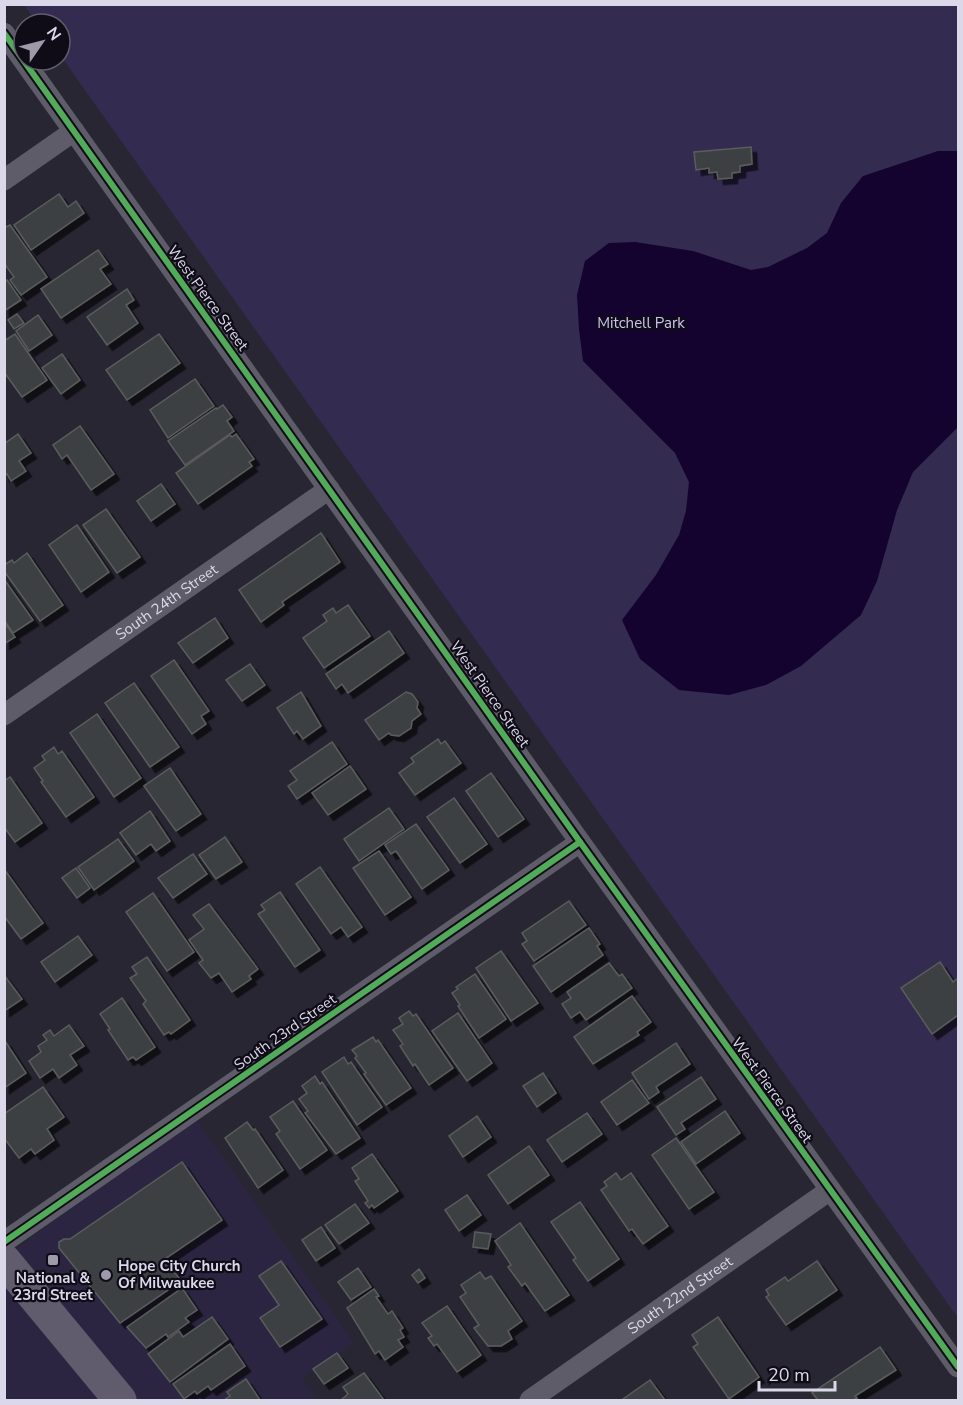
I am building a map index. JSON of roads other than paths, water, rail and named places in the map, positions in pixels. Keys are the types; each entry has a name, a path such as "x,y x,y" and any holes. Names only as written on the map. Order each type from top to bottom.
{"main road":[{"path":"4,1260 120,1401"}],"street":[{"name":"West Pierce Street","path":"4,33 580,842 958,1367"},
{"path":"4,180 74,131"},
{"name":"South 24th Street","path":"4,715 329,489"},
{"name":"South 23rd Street","path":"4,1242 580,842"},
{"name":"South 22nd Street","path":"530,1401 830,1190"}],"place":[{"name":"National & 23rd Street","path":"53,1260"},
{"name":"Hope City Church Of Milwaukee","path":"106,1275"}],"park label":[{"name":"Mitchell Park","path":"641,323"}]}
